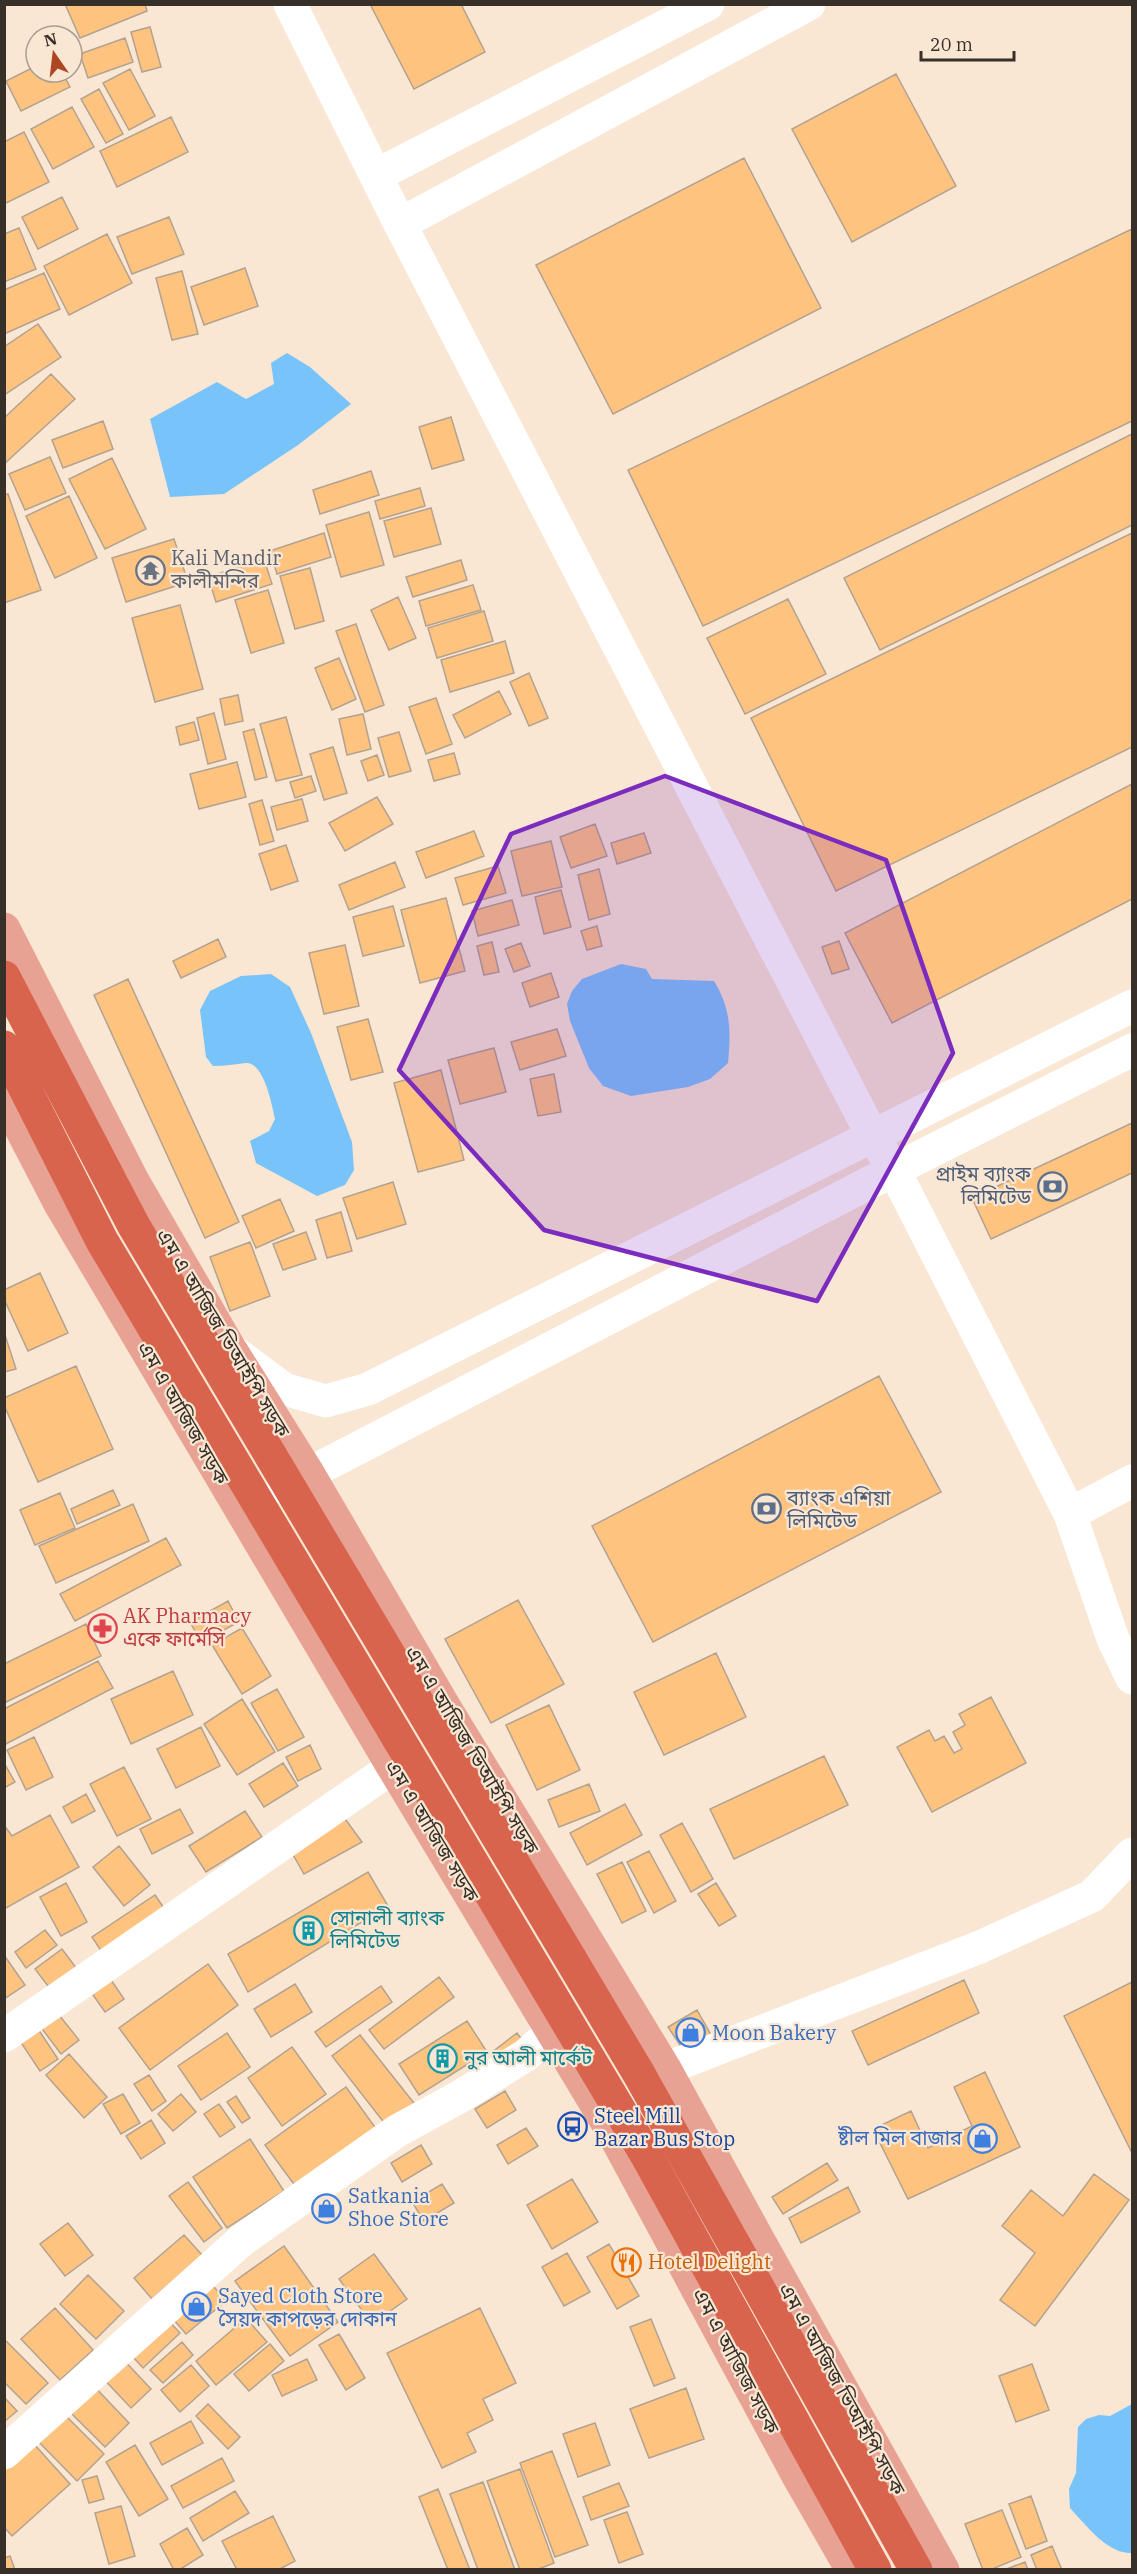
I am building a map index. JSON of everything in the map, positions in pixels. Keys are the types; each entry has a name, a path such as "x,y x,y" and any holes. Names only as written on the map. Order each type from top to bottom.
{"highway":[{"path":"4,977 134,1226 639,2074 915,2570"},
{"path":"4,1047 102,1241 641,2146 875,2570"}],"main road":[{"name":"এম এ আজিজ ভিআইপি সড়ক","path":"4,929 133,1181 229,1347 308,1473 444,1706 665,2069 943,2570"},
{"name":"এম এ আজিজ সড়ক","path":"4,1096 59,1202 393,1767 611,2129 797,2474 852,2570"}],"street":[{"path":"290,4 400,224 873,1137 894,1170 1070,1514 1113,1639 1132,1678"},
{"path":"377,175 708,4"},
{"path":"400,224 809,4"},
{"path":"229,1347 284,1389 326,1401 368,1389 1132,1006"},
{"path":"241,1511 308,1473 894,1170 1132,1050"},
{"path":"1070,1514 1132,1481"},
{"path":"4,2036 393,1767"},
{"path":"665,2069 980,1947 1092,1896 1132,1854"},
{"path":"4,2453 242,2240 397,2132 461,2096 526,2055 553,2031"}],"highlighted area":[{"path":"665,776 886,860 953,1053 817,1301 544,1230 399,1070 511,834"}],"water":[{"path":"287,353 310,367 351,404 298,445 224,494 170,497 150,419 217,382 246,399 274,384 271,363"},
{"path":"621,964 646,969 652,979 714,981 727,1011 728,1063 710,1079 688,1087 631,1096 603,1086 589,1068 570,1021 567,1004 572,991 582,979"},
{"path":"271,974 290,987 311,1033 352,1142 354,1170 345,1185 317,1196 256,1163 250,1141 269,1131 275,1119 266,1085 258,1069 246,1063 213,1066 206,1057 200,1010 210,991 241,976"},
{"path":"1132,2404 1132,2553 1114,2549 1090,2530 1070,2508 1069,2489 1076,2473 1078,2427 1086,2419 1099,2415 1110,2416"}],"building":[{"path":"65,4 145,4 147,11 84,36 84,24 74,24"},
{"path":"370,4 461,4 485,52 414,89"},
{"path":"150,27 161,67 142,72 131,32"},
{"path":"125,38 133,62 88,78 84,66 84,53"},
{"path":"130,69 155,116 129,130 103,83"},
{"path":"24,72 24,84 68,84 70,87 21,111 6,81"},
{"path":"896,74 956,186 852,242 792,129"},
{"path":"99,89 123,134 106,143 81,99"},
{"path":"72,107 94,147 53,169 31,129"},
{"path":"171,117 188,152 117,187 100,151"},
{"path":"24,132 49,182 4,204 4,142"},
{"path":"744,158 821,308 613,414 536,265"},
{"path":"62,197 78,229 38,249 22,217"},
{"path":"169,217 184,254 132,274 117,237"},
{"path":"19,228 36,269 4,282 4,234"},
{"path":"1132,229 1132,421 703,626 628,470"},
{"path":"107,234 132,283 69,315 44,266"},
{"path":"245,268 258,306 204,325 191,287"},
{"path":"182,271 198,334 172,340 156,278"},
{"path":"44,273 60,309 4,334 4,290"},
{"path":"38,324 61,357 4,395 4,347"},
{"path":"51,374 75,399 4,464 4,418"},
{"path":"451,417 464,460 432,469 419,427"},
{"path":"103,421 113,449 63,468 52,440"},
{"path":"1132,434 1132,525 880,650 844,578"},
{"path":"50,457 66,493 25,510 9,474"},
{"path":"112,458 146,529 105,549 69,479"},
{"path":"371,471 379,495 320,514 313,490"},
{"path":"420,488 425,506 380,519 375,501"},
{"path":"8,494 41,590 4,603 4,495"},
{"path":"69,496 97,558 55,578 26,516"},
{"path":"431,508 441,544 394,557 384,521"},
{"path":"369,512 384,565 341,577 326,525"},
{"path":"324,533 331,557 277,574 270,551"},
{"path":"1132,533 1132,747 836,891 751,718"},
{"name":"Kali Mandir কালীমন্দির","path":"174,539 188,582 126,602 112,558"},
{"path":"264,559 272,584 216,602 208,577"},
{"path":"461,560 467,580 413,597 406,577"},
{"path":"310,568 324,621 295,629 280,576"},
{"path":"473,585 481,610 426,626 419,601"},
{"path":"268,590 284,643 251,653 235,600"},
{"path":"398,597 416,638 389,650 371,610"},
{"path":"788,599 826,674 745,714 707,638"},
{"path":"180,605 203,689 155,702 132,618"},
{"path":"484,611 493,641 437,658 428,628"},
{"path":"356,624 384,705 365,712 336,631"},
{"path":"505,641 514,673 450,692 441,660"},
{"path":"339,658 356,699 332,710 315,668"},
{"path":"529,673 548,718 529,726 510,682"},
{"path":"499,691 511,714 465,738 453,715"},
{"path":"238,695 243,721 225,725 220,699"},
{"path":"436,698 452,744 426,754 409,707"},
{"path":"214,713 226,759 208,764 197,718"},
{"path":"363,714 371,749 347,755 339,719"},
{"path":"286,717 302,775 276,781 260,724"},
{"path":"194,722 199,740 180,745 176,727"},
{"path":"254,729 267,777 255,780 243,732"},
{"path":"399,732 411,771 389,777 378,738"},
{"path":"333,747 347,793 324,800 310,754"},
{"path":"454,753 460,774 434,781 428,760"},
{"path":"377,755 384,775 368,781 361,761"},
{"path":"237,762 246,797 199,809 190,774"},
{"path":"311,776 316,791 295,798 290,782"},
{"path":"1132,784 1132,899 892,1023 845,933"},
{"path":"377,797 393,824 345,851 329,823"},
{"path":"302,799 308,821 277,830 271,807"},
{"path":"262,800 274,841 260,845 249,804"},
{"path":"595,824 607,856 571,868 560,837"},
{"path":"474,831 484,856 426,878 416,852"},
{"path":"644,833 651,853 617,864 611,843"},
{"path":"551,841 562,887 522,896 511,851"},
{"path":"286,845 298,881 271,890 259,854"},
{"path":"395,862 405,887 349,910 339,885"},
{"path":"498,866 506,893 463,905 455,878"},
{"path":"599,869 610,914 589,920 578,875"},
{"path":"561,890 571,927 544,934 535,897"},
{"path":"446,898 465,971 420,983 401,910"},
{"path":"512,900 519,925 478,936 472,911"},
{"path":"393,906 404,946 363,956 353,917"},
{"path":"597,926 602,946 587,950 581,931"},
{"path":"218,939 226,957 181,978 173,961"},
{"path":"839,941 849,969 832,974 822,947"},
{"path":"492,942 499,972 484,975 477,946"},
{"path":"521,943 530,966 514,972 505,949"},
{"path":"345,945 359,1006 324,1014 309,953"},
{"path":"551,973 559,997 530,1007 522,983"},
{"path":"128,979 239,1222 205,1238 94,995"},
{"path":"368,1019 383,1072 351,1080 337,1027"},
{"path":"557,1029 566,1056 520,1070 511,1042"},
{"path":"494,1048 506,1092 460,1104 448,1060"},
{"path":"441,1070 464,1160 418,1172 394,1083"},
{"path":"554,1074 561,1112 538,1116 530,1079"},
{"name":"প্রাইম ব্যাংক লিমিটেড","path":"1132,1123 1132,1173 991,1239 972,1198"},
{"path":"393,1182 406,1224 357,1239 343,1198"},
{"path":"280,1199 294,1231 256,1248 242,1216"},
{"path":"341,1212 352,1251 327,1258 316,1220"},
{"path":"306,1232 316,1259 283,1270 273,1244"},
{"path":"250,1242 270,1296 230,1311 210,1257"},
{"path":"40,1273 68,1333 28,1351 4,1299 4,1290"},
{"path":"4,1332 16,1369 4,1372"},
{"path":"76,1366 113,1449 38,1482 4,1405 4,1398"},
{"name":"ব্যাংক এশিয়া লিমিটেড","path":"879,1376 941,1492 653,1642 592,1526"},
{"path":"113,1490 120,1505 77,1524 71,1509"},
{"path":"60,1493 75,1528 35,1545 20,1510"},
{"path":"133,1504 149,1541 56,1583 39,1546"},
{"path":"166,1538 181,1565 75,1621 60,1594"},
{"path":"518,1600 564,1684 491,1723 445,1639"},
{"path":"228,1601 239,1622 201,1642 190,1622"},
{"path":"86,1624 101,1656 4,1703 4,1664"},
{"path":"242,1628 271,1676 242,1694 212,1645"},
{"path":"716,1653 746,1717 664,1755 634,1692"},
{"path":"98,1661 113,1688 4,1745 4,1709"},
{"path":"173,1671 193,1715 131,1744 111,1699"},
{"path":"277,1689 304,1737 278,1751 251,1703"},
{"path":"991,1697 1026,1763 932,1812 897,1747 929,1730 935,1741 944,1736 954,1753 962,1749 953,1732 965,1725 959,1714"},
{"path":"242,1699 275,1752 237,1775 204,1724"},
{"path":"549,1705 580,1770 537,1790 506,1725"},
{"path":"201,1727 220,1766 176,1788 157,1749"},
{"path":"34,1737 53,1777 26,1790 7,1750"},
{"path":"310,1745 321,1769 298,1781 286,1757"},
{"path":"824,1756 848,1805 734,1859 710,1809"},
{"path":"4,1763 15,1782 4,1788"},
{"path":"283,1763 298,1786 264,1807 249,1784"},
{"path":"124,1767 151,1819 117,1836 90,1784"},
{"path":"589,1784 600,1811 559,1827 548,1800"},
{"path":"86,1794 95,1811 72,1823 63,1807"},
{"path":"625,1804 642,1835 587,1865 570,1833"},
{"path":"180,1809 193,1833 152,1854 140,1829"},
{"path":"245,1811 262,1837 206,1872 189,1846"},
{"path":"340,1812 362,1842 304,1874 288,1846"},
{"path":"50,1815 79,1867 6,1908 4,1904 4,1825 12,1836"},
{"path":"682,1823 713,1879 691,1892 660,1835"},
{"path":"119,1846 150,1885 124,1906 93,1867"},
{"path":"649,1851 676,1901 654,1913 627,1862"},
{"path":"622,1862 646,1911 622,1923 597,1874"},
{"name":"সোনালী ব্যাংক লিমিটেড","path":"368,1872 388,1906 248,1992 228,1954"},
{"path":"66,1883 87,1922 61,1936 40,1897"},
{"path":"716,1883 736,1916 719,1926 698,1894"},
{"path":"155,1895 168,1914 105,1957 92,1937"},
{"path":"45,1930 57,1945 26,1968 15,1952"},
{"path":"62,1949 80,1973 54,1994 35,1969"},
{"path":"4,1955 25,1985 4,1999"},
{"path":"208,1964 238,2005 150,2070 119,2028"},
{"path":"105,1971 124,1999 105,2012 86,1985"},
{"path":"439,1977 454,1997 384,2049 369,2030"},
{"path":"964,1980 979,2013 868,2065 852,2031"},
{"path":"1132,1982 1132,2153 1064,2016"},
{"path":"295,1984 312,2012 271,2037 254,2009"},
{"path":"381,1986 392,2002 326,2047 315,2032"},
{"path":"51,2005 79,2040 61,2054 34,2018"},
{"name":"Moon Bakery","path":"697,2010 714,2040 686,2054 668,2027"},
{"path":"32,2020 58,2059 40,2071 14,2032"},
{"name":"নুর আলী মার্কেট","path":"467,2021 487,2052 419,2095 399,2064"},
{"path":"227,2033 250,2067 201,2100 178,2066"},
{"path":"517,2033 528,2048 502,2068 491,2053"},
{"path":"360,2035 417,2107 389,2129 332,2056"},
{"path":"292,2047 326,2094 282,2126 248,2078"},
{"path":"69,2054 107,2097 84,2118 46,2075"},
{"name":"ষ্টীল মিল বাজার","path":"985,2072 1020,2147 908,2199 873,2129 911,2111 928,2148 972,2126 954,2087"},
{"path":"149,2075 166,2101 152,2111 134,2084"},
{"path":"346,2087 377,2130 296,2187 265,2145"},
{"path":"505,2091 516,2110 487,2128 475,2109"},
{"path":"123,2094 140,2123 121,2134 103,2104"},
{"path":"181,2094 196,2112 173,2131 158,2114"},
{"path":"236,2096 250,2118 242,2123 227,2102"},
{"path":"219,2104 235,2127 220,2137 204,2114"},
{"path":"151,2120 165,2143 141,2159 126,2136"},
{"path":"526,2128 538,2146 508,2164 497,2145"},
{"path":"250,2139 284,2191 227,2228 193,2177"},
{"path":"421,2145 432,2164 402,2182 391,2163"},
{"path":"827,2163 838,2180 783,2214 772,2197"},
{"path":"1094,2174 1129,2200 1035,2326 1000,2300 1035,2253 1002,2226 1031,2190 1063,2216"},
{"path":"572,2179 598,2222 552,2249 527,2205"},
{"path":"188,2182 222,2228 204,2242 169,2196"},
{"path":"442,2184 454,2203 424,2221 412,2202"},
{"path":"848,2187 860,2212 801,2243 789,2218"},
{"path":"68,2223 93,2255 65,2276 40,2244"},
{"path":"184,2235 202,2255 152,2299 134,2278"},
{"path":"609,2244 639,2296 617,2309 587,2257"},
{"path":"284,2246 338,2322 290,2356 235,2281"},
{"path":"567,2253 590,2292 564,2306 542,2267"},
{"path":"374,2254 407,2299 372,2324 339,2279"},
{"path":"88,2275 124,2311 96,2339 60,2304"},
{"name":"Sayed Cloth Store সৈয়দ কাপড়ের দোকান","path":"208,2280 226,2301 186,2334 168,2313"},
{"path":"55,2308 93,2350 60,2380 21,2339"},
{"path":"480,2308 516,2383 483,2399 493,2420 467,2433 476,2452 442,2468 387,2353"},
{"path":"163,2315 180,2333 143,2368 126,2349"},
{"path":"246,2318 267,2342 216,2385 196,2361"},
{"path":"651,2319 675,2378 654,2386 630,2327"},
{"path":"339,2334 365,2378 346,2390 319,2345"},
{"path":"4,2339 48,2383 26,2404 4,2382"},
{"path":"182,2342 193,2355 163,2383 150,2370"},
{"path":"270,2344 284,2361 249,2391 234,2374"},
{"path":"119,2355 151,2389 131,2408 99,2374"},
{"path":"307,2359 317,2380 282,2396 272,2375"},
{"path":"1032,2364 1049,2410 1016,2422 999,2376"},
{"path":"191,2365 209,2386 180,2412 161,2390"},
{"path":"89,2381 129,2423 105,2447 64,2406"},
{"path":"686,2388 704,2439 649,2458 630,2409"},
{"path":"4,2397 17,2411 4,2422"},
{"path":"208,2404 240,2437 228,2449 196,2416"},
{"path":"60,2410 104,2454 77,2481 33,2436"},
{"path":"191,2421 203,2443 162,2465 150,2443"},
{"path":"595,2423 610,2465 578,2477 563,2434"},
{"path":"33,2443 70,2484 12,2536 4,2527 4,2469"},
{"path":"135,2445 168,2499 139,2516 106,2462"},
{"path":"552,2451 588,2545 555,2557 520,2463"},
{"path":"222,2458 234,2481 183,2508 171,2486"},
{"path":"520,2469 554,2563 536,2570 520,2570 487,2481"},
{"path":"97,2476 104,2499 89,2503 82,2480"},
{"path":"483,2482 515,2570 478,2570 450,2494"},
{"path":"619,2483 629,2506 591,2520 583,2497"},
{"path":"438,2489 470,2570 448,2570 419,2497"},
{"path":"235,2491 249,2513 203,2541 190,2518"},
{"path":"1031,2496 1047,2541 1026,2549 1009,2504"},
{"path":"121,2506 135,2556 109,2564 95,2513"},
{"path":"1002,2510 1021,2557 990,2570 983,2570 965,2524"},
{"path":"627,2512 643,2554 619,2563 604,2520"},
{"path":"273,2516 295,2561 278,2570 237,2570 222,2541"},
{"path":"187,2528 203,2555 179,2570 174,2570 160,2544"},
{"path":"1052,2546 1062,2570 1037,2570 1031,2555"},
{"path":"10,2556 15,2570 4,2570 4,2558"},
{"path":"1025,2562 1028,2570 1004,2570"}],"place":[{"name":"Kali Mandir কালীমন্দির","path":"150,570"},
{"name":"প্রাইম ব্যাংক লিমিটেড","path":"1052,1186"},
{"name":"ব্যাংক এশিয়া লিমিটেড","path":"766,1509"},
{"name":"AK Pharmacy একে ফার্মেসি","path":"102,1628"},
{"name":"সোনালী ব্যাংক লিমিটেড","path":"309,1930"},
{"name":"Moon Bakery","path":"691,2033"},
{"name":"নুর আলী মার্কেট","path":"443,2058"},
{"name":"Steel Mill Bazar Bus Stop","path":"573,2127"},
{"name":"ষ্টীল মিল বাজার","path":"983,2138"},
{"name":"Satkania Shoe Store","path":"327,2208"},
{"name":"Hotel Delight","path":"627,2262"},
{"name":"Sayed Cloth Store সৈয়দ কাপড়ের দোকান","path":"197,2307"}]}
